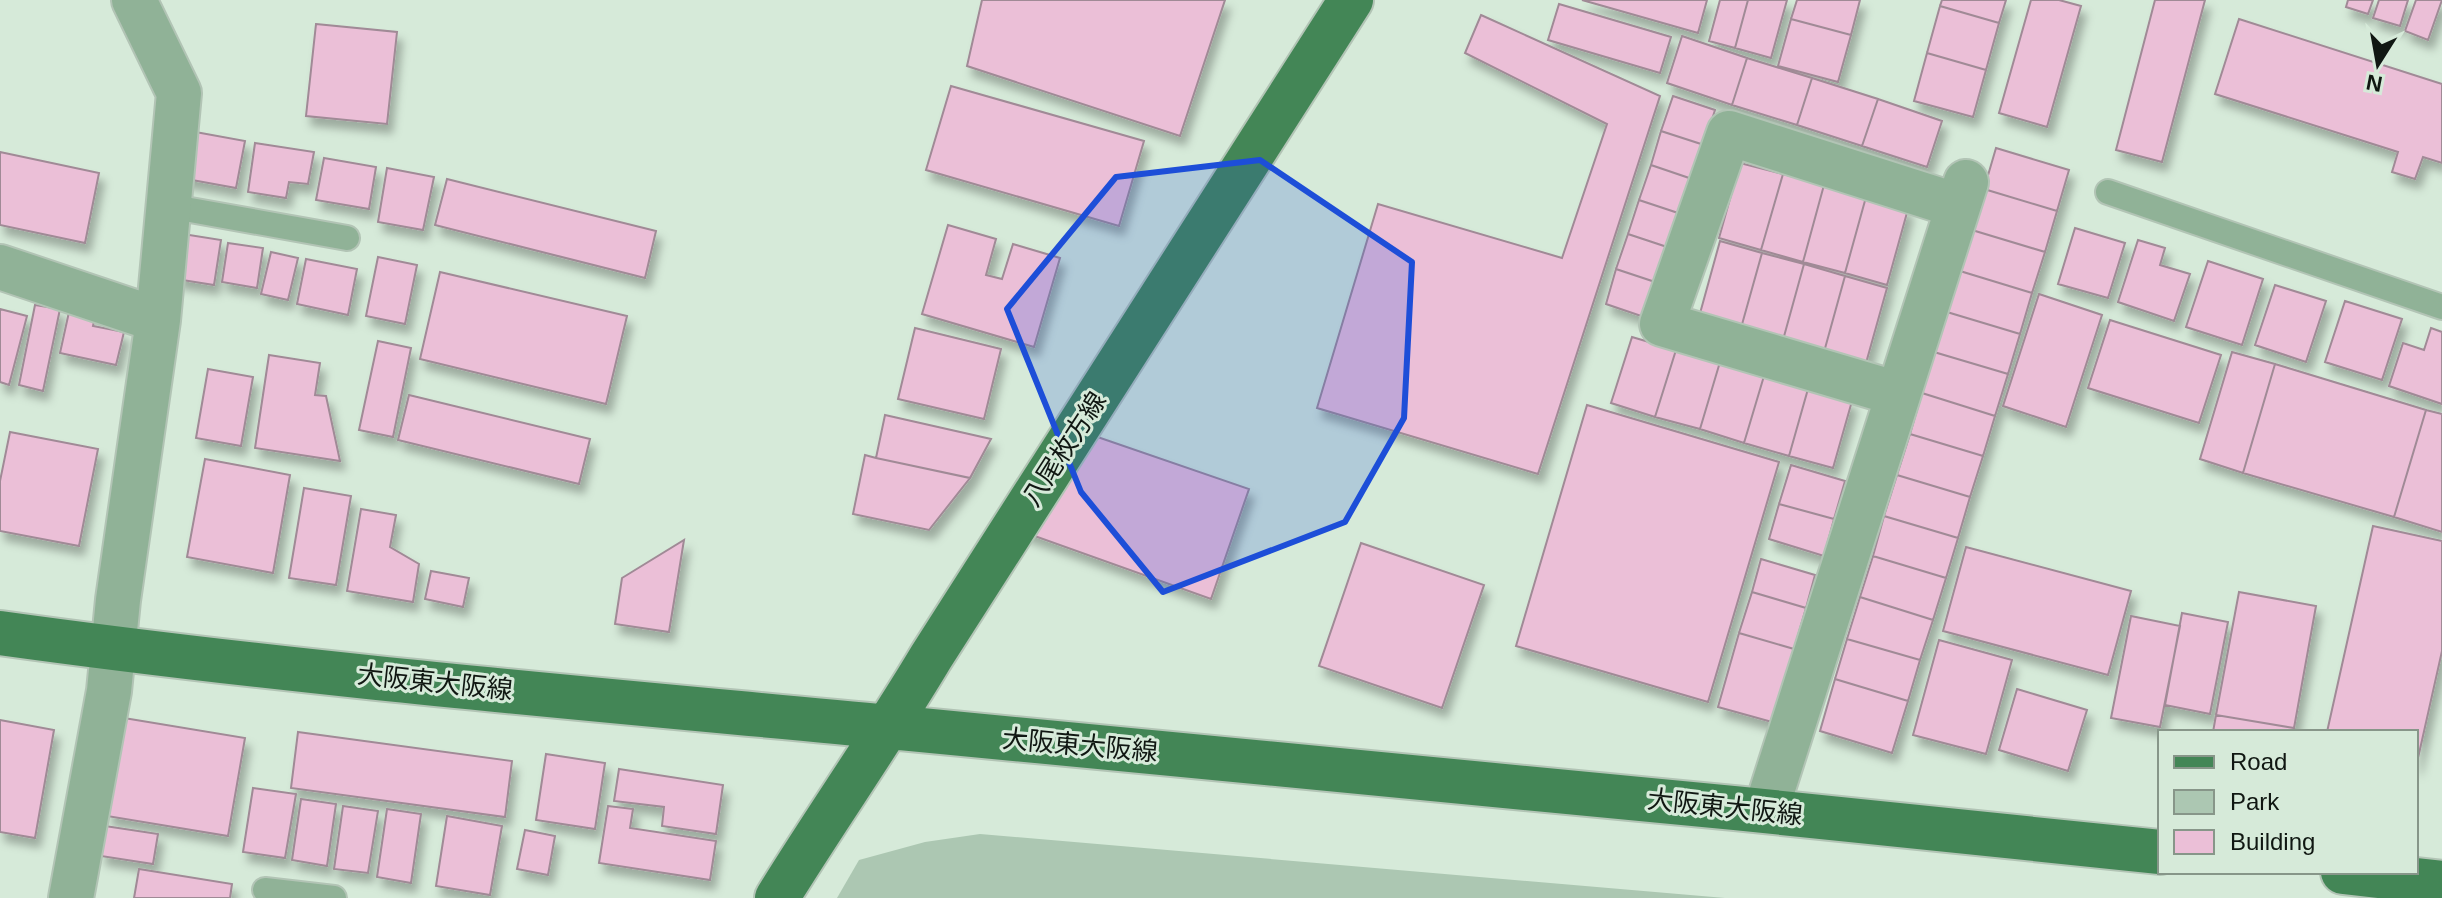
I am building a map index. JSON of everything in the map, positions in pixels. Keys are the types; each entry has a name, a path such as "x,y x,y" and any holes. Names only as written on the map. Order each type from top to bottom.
{"main road":[{"name":"八尾枚方線","path":"777,898 1351,0"},
{"name":"大阪東大阪線","path":"0,633 113,649 889,727 1766,810 2158,852"},
{"path":"2354,874 2423,887"}],"street":[{"path":"71,898 109,691 158,320 179,93 134,0"},
{"path":"1766,810 1962,194 1729,133 1662,324 1898,394"},
{"path":"0,267 158,320"}],"lane":[{"path":"2108,192 2442,307"},
{"path":"168,206 347,238"},
{"path":"265,890 332,898"}],"highlighted area":[{"path":"1260,160 1412,262 1404,418 1345,522 1163,592 1081,492 1007,309 1116,177"}],"green space":[{"path":"980,834 1725,898 837,898 859,860 925,842"}],"building":[{"path":"982,0 1225,0 1180,136 967,66"},
{"path":"1582,0 1707,0 1698,33"},
{"path":"1720,0 1748,0 1735,48 1709,41"},
{"path":"1748,0 1787,0 1771,58 1735,48"},
{"path":"1797,0 1860,0 1851,35 1791,19"},
{"path":"1942,0 2006,0 1999,23 1940,6"},
{"path":"2031,0 2059,0 2081,6 2047,127 1999,113"},
{"path":"2155,0 2205,0 2162,162 2116,150"},
{"path":"2348,0 2373,0 2368,14 2346,7"},
{"path":"2379,0 2408,0 2400,26 2373,18"},
{"path":"2416,0 2442,0 2428,40 2405,31"},
{"path":"1559,4 1671,37 1660,73 1548,40"},
{"path":"1940,6 1999,23 1986,70 1927,53"},
{"path":"1481,15 1660,96 1538,474 1317,408 1378,204 1562,258 1607,124 1465,53"},
{"path":"1791,19 1851,35 1838,82 1778,66"},
{"path":"2239,19 2442,84 2442,163 2423,157 2415,179 2392,172 2398,152 2215,94"},
{"path":"316,24 397,32 387,124 306,116"},
{"path":"1682,36 1747,58 1732,105 1667,83"},
{"path":"1927,53 1986,70 1973,117 1914,101"},
{"path":"1747,58 1812,78 1797,125 1732,105"},
{"path":"1812,78 1878,99 1862,146 1797,125"},
{"path":"951,86 1144,141 1119,226 926,170"},
{"path":"1673,96 1715,110 1704,145 1661,131"},
{"path":"1878,99 1942,121 1927,167 1862,146"},
{"path":"190,131 245,141 236,188 181,178"},
{"path":"1661,131 1704,145 1692,179 1651,165"},
{"path":"255,143 314,152 308,184 289,182 286,198 248,192"},
{"path":"1996,148 2069,170 2057,211 1984,189"},
{"path":"0,152 99,173 85,243 0,225"},
{"path":"324,158 376,167 369,209 316,200"},
{"path":"1740,163 1783,174 1761,250 1719,238"},
{"path":"1651,165 1692,179 1681,214 1639,200"},
{"path":"387,168 434,177 423,230 378,222"},
{"path":"1783,174 1824,185 1803,262 1761,250"},
{"path":"447,179 656,231 645,278 435,225"},
{"path":"1824,185 1866,197 1845,273 1803,262"},
{"path":"1984,189 2057,211 2045,252 1972,230"},
{"path":"1866,197 1908,209 1887,285 1845,273"},
{"path":"1639,200 1681,214 1670,248 1628,234"},
{"path":"948,225 996,239 986,275 1002,279 1013,244 1060,258 1034,347 922,314"},
{"path":"2075,228 2125,243 2108,298 2058,284"},
{"path":"1972,230 2045,252 2032,293 1960,271"},
{"path":"183,234 221,240 214,285 176,279"},
{"path":"1628,234 1670,248 1658,283 1616,269"},
{"path":"2138,240 2165,248 2160,265 2190,274 2174,321 2118,302"},
{"path":"1720,241 1762,253 1741,328 1699,317"},
{"path":"228,243 263,248 257,288 222,282"},
{"path":"271,252 298,258 288,300 261,294"},
{"path":"1762,253 1804,264 1783,340 1741,328"},
{"path":"378,257 417,265 405,324 366,316"},
{"path":"306,259 357,269 348,315 297,304"},
{"path":"2208,261 2263,279 2242,345 2186,327"},
{"path":"1804,264 1845,276 1824,352 1783,340"},
{"path":"1616,269 1658,283 1647,318 1606,304"},
{"path":"1960,271 2032,293 2020,334 1947,312"},
{"path":"440,272 627,316 606,404 420,359"},
{"path":"1845,276 1887,288 1866,363 1824,352"},
{"path":"2275,285 2326,301 2306,362 2255,345"},
{"path":"2039,294 2102,315 2066,427 2003,406"},
{"path":"2345,301 2402,319 2382,380 2325,362"},
{"path":"35,305 60,309 43,391 19,385"},
{"path":"0,309 27,316 9,385 0,382"},
{"path":"69,312 95,317 93,326 124,332 116,365 60,353"},
{"path":"1947,312 2020,334 2008,374 1934,352"},
{"path":"2110,320 2221,355 2199,423 2088,388"},
{"path":"915,328 1001,349 984,419 898,399"},
{"path":"2431,328 2442,332 2442,404 2389,386 2403,343 2424,350"},
{"path":"1632,337 1676,350 1655,417 1611,403"},
{"path":"378,341 411,348 393,437 359,430"},
{"path":"1676,350 1720,362 1700,429 1655,417"},
{"path":"1934,352 2008,374 1995,416 1922,393"},
{"path":"2232,352 2275,364 2243,473 2200,459"},
{"path":"269,355 320,363 315,395 326,396 340,461 255,448"},
{"path":"1720,362 1764,376 1744,443 1700,429"},
{"path":"2275,364 2426,410 2394,517 2243,473"},
{"path":"208,369 253,377 241,446 196,438"},
{"path":"1764,376 1808,389 1789,456 1744,443"},
{"path":"1808,389 1852,401 1833,468 1789,456"},
{"path":"1922,393 1995,416 1983,456 1910,434"},
{"path":"409,395 590,439 579,484 398,440"},
{"path":"1587,405 1779,462 1708,702 1516,646"},
{"path":"2426,410 2442,414 2442,532 2394,517"},
{"path":"885,415 991,439 970,478 876,458"},
{"path":"10,432 98,449 79,546 0,531 0,481"},
{"path":"1083,432 1249,489 1211,599 1015,529"},
{"path":"1910,434 1983,456 1970,497 1897,475"},
{"path":"865,455 970,478 929,530 853,514"},
{"path":"205,459 290,475 273,573 187,557"},
{"path":"1791,465 1845,481 1834,519 1779,504"},
{"path":"1897,475 1970,497 1958,538 1884,516"},
{"path":"304,488 351,496 336,585 289,578"},
{"path":"1779,504 1834,519 1824,556 1769,539"},
{"path":"361,509 396,515 390,547 419,564 413,602 347,591"},
{"path":"1884,516 1958,538 1946,578 1873,556"},
{"path":"2373,526 2442,541 2442,651 2418,758 2418,730 2327,730"},
{"path":"684,540 669,632 615,624 622,578"},
{"path":"1361,543 1484,585 1442,708 1319,666"},
{"path":"1966,547 2131,591 2108,675 1943,631"},
{"path":"1873,556 1946,578 1933,620 1860,597"},
{"path":"1761,559 1815,575 1806,608 1752,592"},
{"path":"431,571 469,578 463,607 425,599"},
{"path":"1752,592 1806,608 1794,649 1739,633"},
{"path":"2239,592 2316,606 2294,728 2216,715"},
{"path":"1860,597 1933,620 1920,660 1847,639"},
{"path":"2182,613 2228,622 2210,714 2165,705"},
{"path":"2131,616 2180,626 2160,727 2111,718"},
{"path":"1739,633 1794,649 1772,722 1718,707"},
{"path":"1847,639 1920,660 1908,701 1835,679"},
{"path":"1939,640 2012,660 1986,754 1913,735"},
{"path":"1835,679 1908,701 1892,753 1820,731"},
{"path":"2017,689 2087,710 2068,771 1999,750"},
{"path":"2216,715 2294,728 2294,730 2213,730"},
{"path":"124,718 245,738 228,836 107,816"},
{"path":"0,720 54,730 35,838 0,832"},
{"path":"298,732 512,761 505,817 291,788"},
{"path":"546,754 605,763 595,829 536,820"},
{"path":"619,769 723,785 716,834 662,826 664,807 614,801"},
{"path":"253,788 296,794 285,858 243,852"},
{"path":"301,799 336,804 327,866 292,860"},
{"path":"343,806 378,811 368,873 334,869"},
{"path":"608,806 633,809 630,828 716,841 710,880 599,863"},
{"path":"387,809 421,814 411,883 377,877"},
{"path":"447,816 502,826 490,895 436,886"},
{"path":"105,826 158,834 153,864 101,856"},
{"path":"525,830 555,836 548,875 517,869"},
{"path":"139,869 232,884 230,898 134,898"}]}
